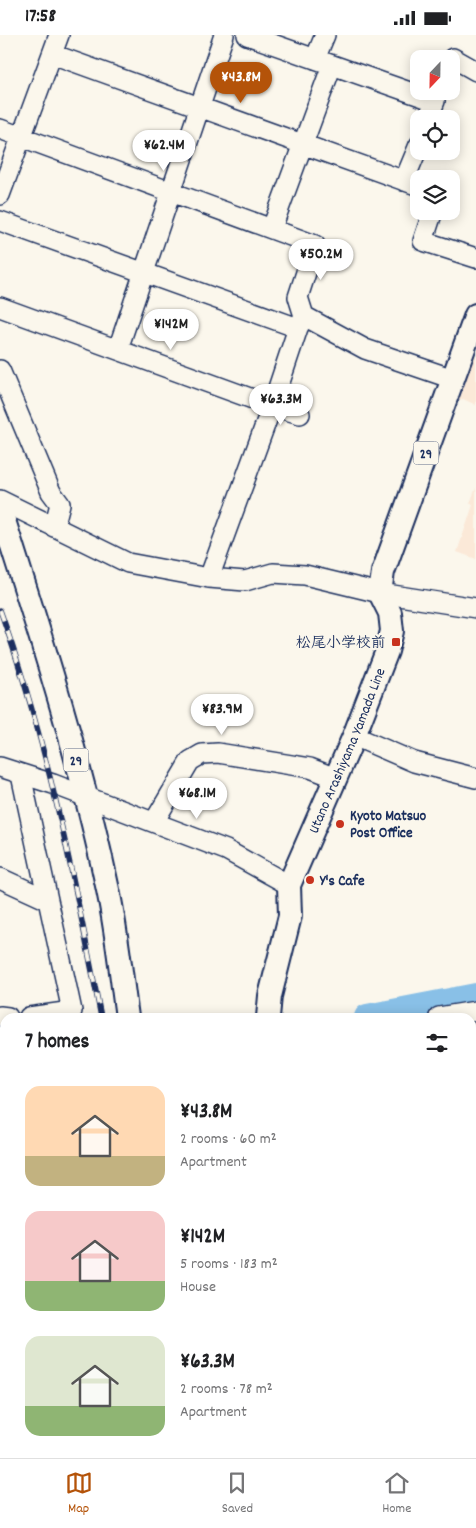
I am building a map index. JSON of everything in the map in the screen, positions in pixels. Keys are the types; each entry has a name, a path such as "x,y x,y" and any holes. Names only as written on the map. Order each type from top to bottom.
{"main road":[{"name":"29","path":"380,593 383,572 476,317"},
{"name":"29","path":"0,508 40,632 87,797 109,892 126,1013"},
{"name":"Utano Arashiyama Yamada Line","path":"268,1013 270,996 290,916 289,885 354,736 388,651 392,631 390,613 380,593"}],"street":[{"path":"0,195 59,35"},
{"path":"118,349 224,35"},
{"path":"247,35 323,62 410,88"},
{"path":"272,228 303,145 323,62 324,35"},
{"path":"52,54 410,183"},
{"path":"460,62 476,71"},
{"path":"0,129 315,245 298,297 301,322 209,578"},
{"path":"430,220 424,241 476,258"},
{"path":"0,221 144,273 301,322 365,349 453,379"},
{"path":"0,307 272,406 300,414"},
{"path":"0,370 51,492 60,504 54,527"},
{"path":"0,500 128,563 209,578 245,581 273,573 305,575 380,593 476,608"},
{"path":"354,736 414,762 476,776"},
{"path":"154,822 190,761 202,754 218,753 310,768 336,778"},
{"path":"0,767 226,849 289,885"},
{"path":"21,775 72,1011 58,1013"},
{"path":"0,878 48,900"}],"shaded area":[{"path":"476,336 476,405 463,399 455,401"},
{"path":"476,488 476,559 457,552 473,505 470,503"}],"waterway":[{"path":"388,1013 476,996"}],"railway":[{"path":"0,610 17,660 46,761 70,863 100,1013"}],"place":[{"name":"松尾小学校前","path":"396,642"},
{"name":"Kyoto Matsuo Post Office","path":"340,824"},
{"name":"Y's Cafe","path":"310,880"}]}
